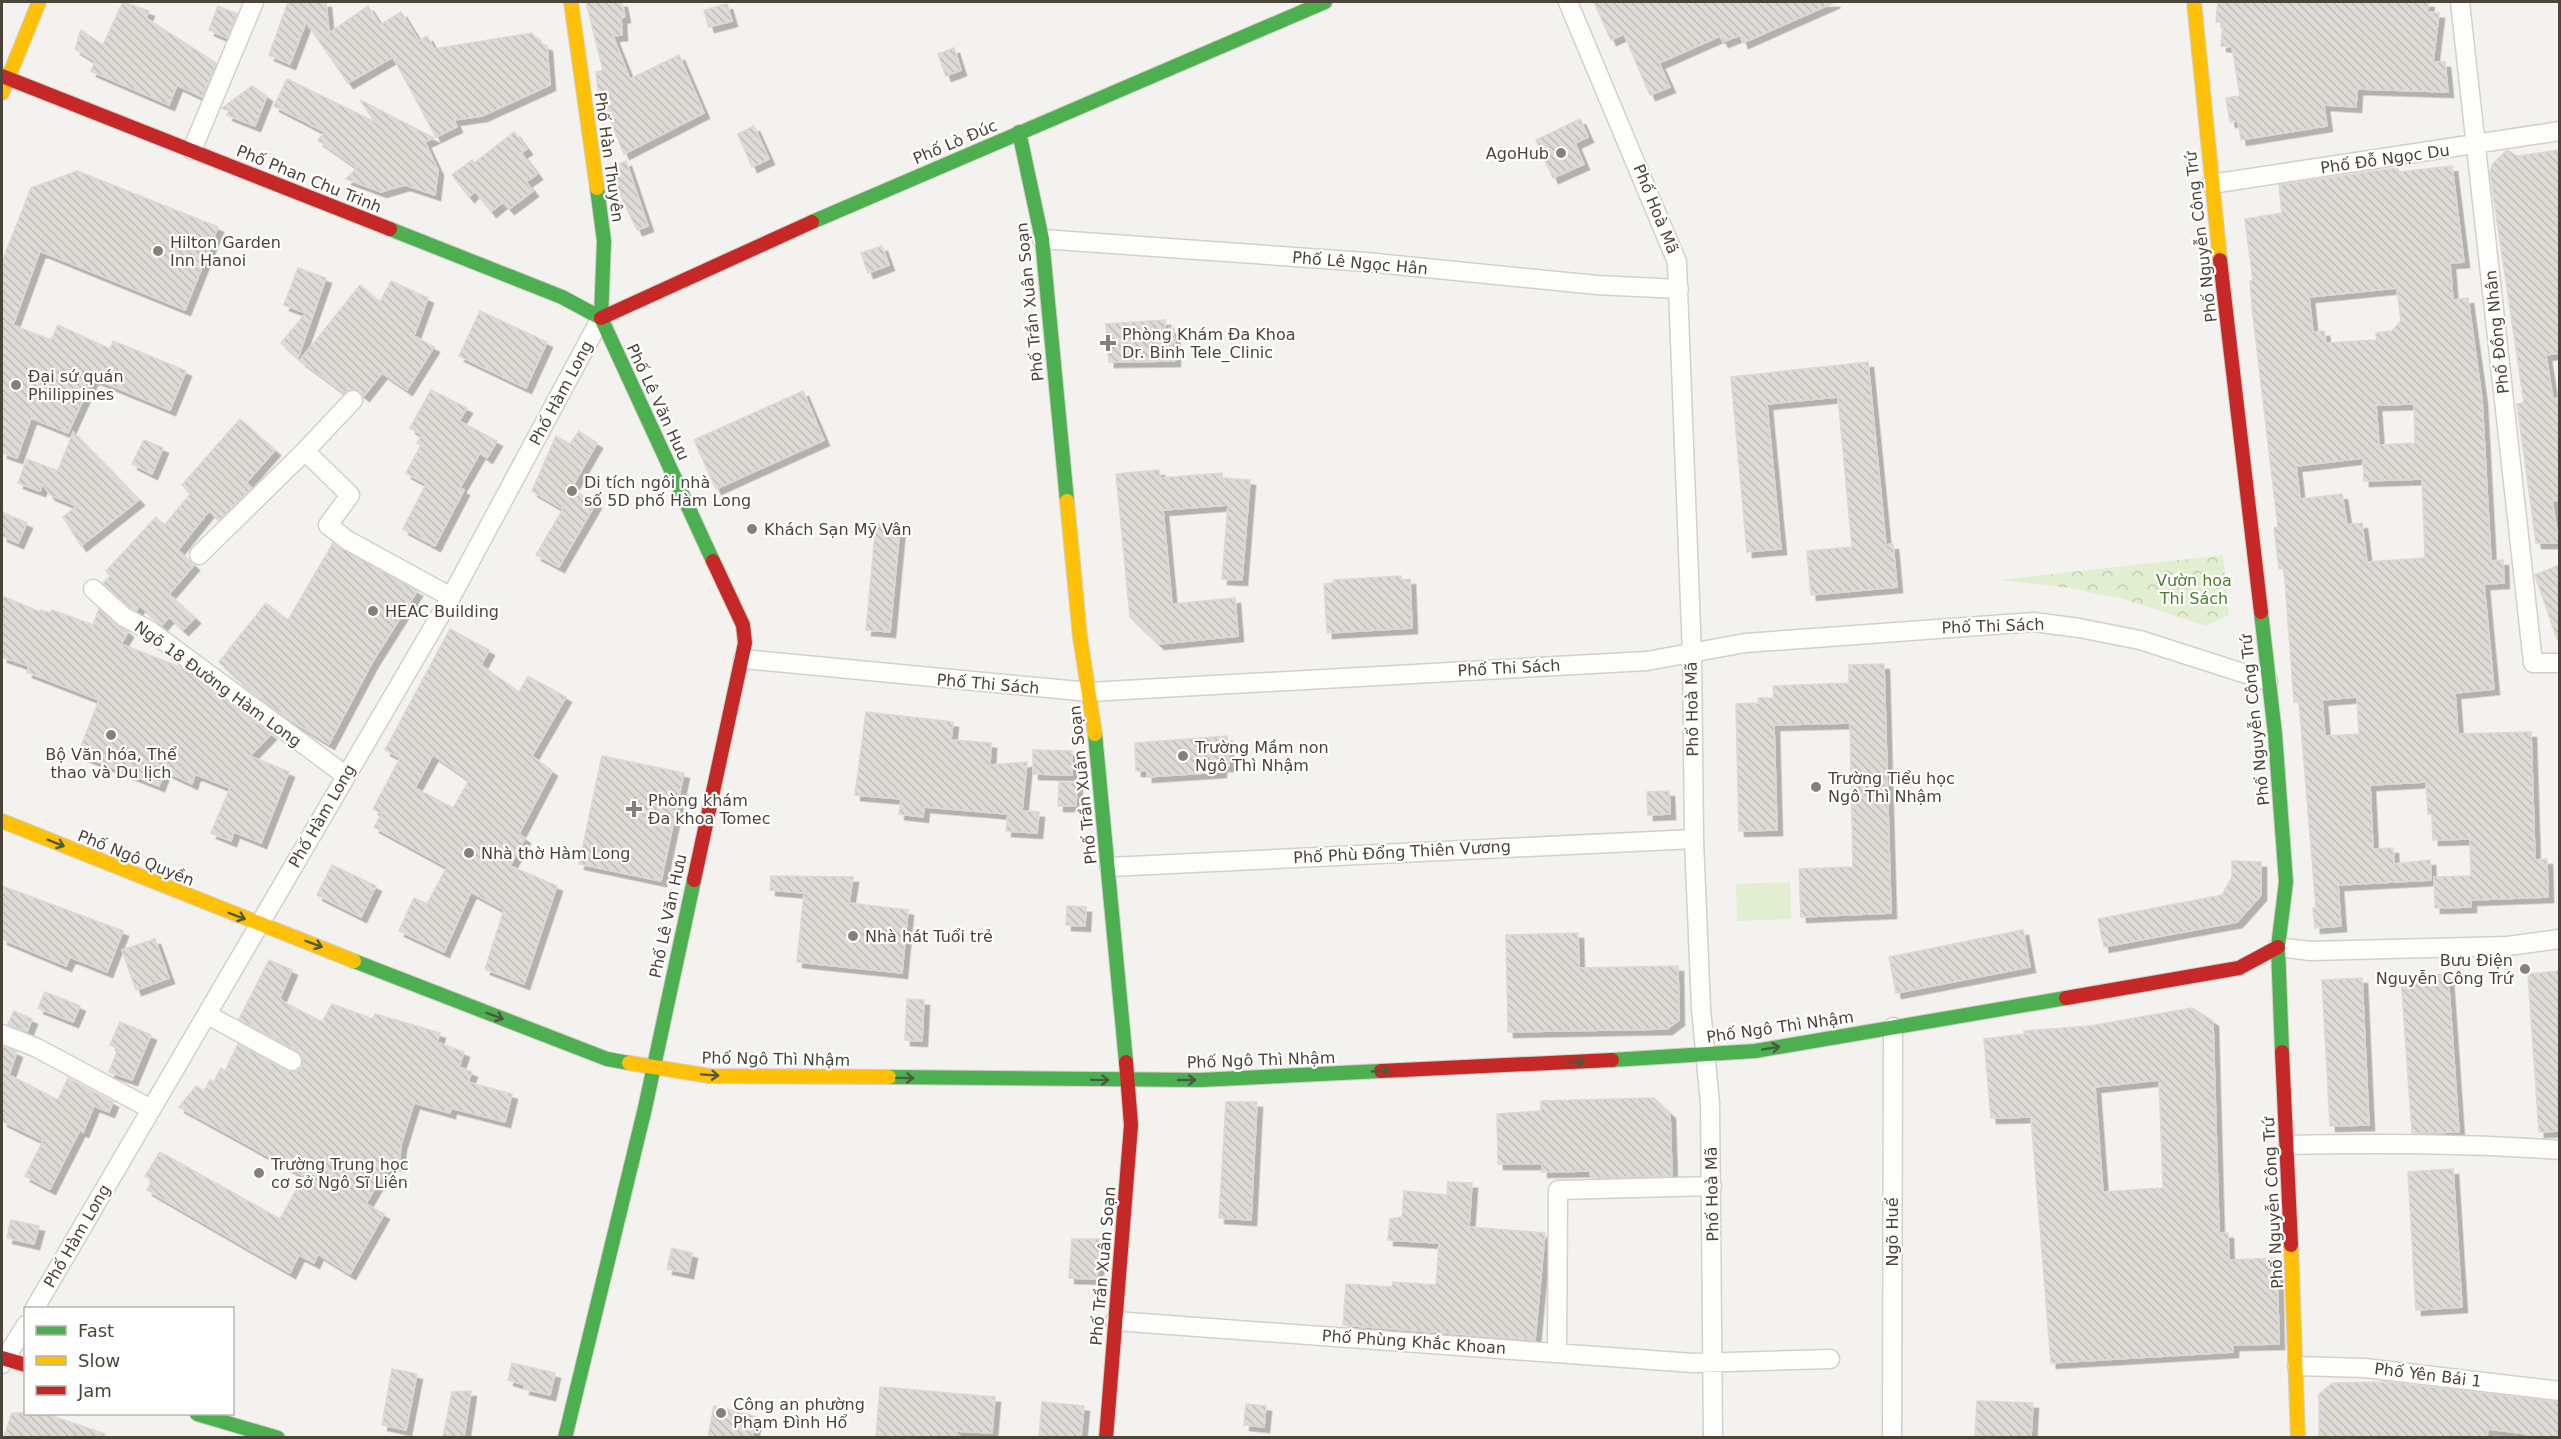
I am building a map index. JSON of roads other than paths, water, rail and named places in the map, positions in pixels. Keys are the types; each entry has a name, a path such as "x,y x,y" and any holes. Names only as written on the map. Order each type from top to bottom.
{"street":[{"path":"2,93 4,77 39,2"},
{"path":"192,150 254,2"},
{"name":"Phố Hàn Thuyên","path":"571,2 604,240 601,318"},
{"name":"Phố Lò Đúc","path":"601,318 659,290 1213,47 1325,2"},
{"name":"Phố Hoà Mã","path":"1568,2 1670,239 1677,262 1692,655 1694,839 1701,1009 1706,1055 1712,1186 1713,1437"},
{"name":"Phố Nguyễn Công Trứ","path":"2194,2 2211,184 2268,681 2286,882 2278,947 2278,994 2288,1145 2298,1437"},
{"name":"Phố Đồng Nhân","path":"2460,2 2533,663 2559,663"},
{"name":"Phố Phan Chu Trinh","path":"4,77 562,297 601,318"},
{"name":"Phố Đỗ Ngọc Du","path":"2211,184 2476,146 2559,131"},
{"name":"Phố Trần Xuân Soạn","path":"1019,132 1041,239 1080,637 1089,692 1109,867 1128,1080 1131,1125 1106,1437"},
{"name":"Phố Lê Ngọc Hân","path":"1041,239 1366,262 1597,285 1679,289"},
{"name":"Phố Hàm Long","path":"36,1307 451,597 601,318"},
{"name":"Phố Lê Văn Hưu","path":"565,1437 645,1108 745,643 743,625 601,318"},
{"path":"199,555 305,451 353,400"},
{"path":"305,451 350,495 327,525 347,540 451,597"},
{"name":"Ngõ 18 Đường Hàm Long","path":"93,589 124,617 149,630 345,776"},
{"name":"Phố Thi Sách","path":"743,659 1089,692 1647,661 1745,644 2034,622 2140,640 2268,681"},
{"name":"Phố Ngô Quyền","path":"2,821 259,924"},
{"name":"Phố Phù Đổng Thiên Vương","path":"1109,867 1694,839"},
{"name":"Phố Ngô Thì Nhậm","path":"259,924 607,1059 710,1076 1200,1080 1755,1051 2239,968 2278,947"},
{"path":"2278,947 2312,951 2508,946 2559,939"},
{"path":"208,1015 292,1061"},
{"name":"Ngõ Huế","path":"1892,1437 1893,1027"},
{"path":"2,1034 35,1047 151,1109"},
{"path":"2288,1145 2462,1143 2559,1150"},
{"path":"1557,1353 1558,1190 1712,1186"},
{"name":"Phố Phùng Khắc Khoan","path":"1115,1321 1693,1363 1830,1359"},
{"path":"24,1328 3,1360 24,1365"},
{"name":"Phố Yên Bái 1","path":"2297,1366 2365,1368 2559,1391"},
{"path":"204,1415 278,1437"}],"place":[{"name":"AgoHub","path":"1561,153"},
{"name":"Hilton Garden Inn Hanoi","path":"158,251"},
{"name":"Phòng Khám Đa Khoa Dr. Binh Tele_Clinic","path":"1108,343"},
{"name":"Đại sứ quán Philippines","path":"16,385"},
{"name":"Di tích ngôi nhà số 5D phố Hàm Long","path":"572,491"},
{"name":"Khách Sạn Mỹ Vân","path":"752,529"},
{"name":"HEAC Building","path":"373,611"},
{"name":"Bộ Văn hóa, Thể thao và Du lịch","path":"111,735"},
{"name":"Trường Mầm non Ngô Thì Nhậm","path":"1183,756"},
{"name":"Trường Tiểu học Ngô Thì Nhậm","path":"1816,787"},
{"name":"Phòng khám Đa khoa Tomec","path":"634,809"},
{"name":"Nhà thờ Hàm Long","path":"469,853"},
{"name":"Nhà hát Tuổi trẻ","path":"853,936"},
{"name":"Bưu Điện Nguyễn Công Trứ","path":"2525,969"},
{"name":"Trường Trung học cơ sở Ngô Sĩ Liên","path":"259,1173"},
{"name":"Công an phường Phạm Đình Hổ","path":"721,1413"}],"park label":[{"name":"Vườn hoa Thi Sách","path":"2194,589"}]}
